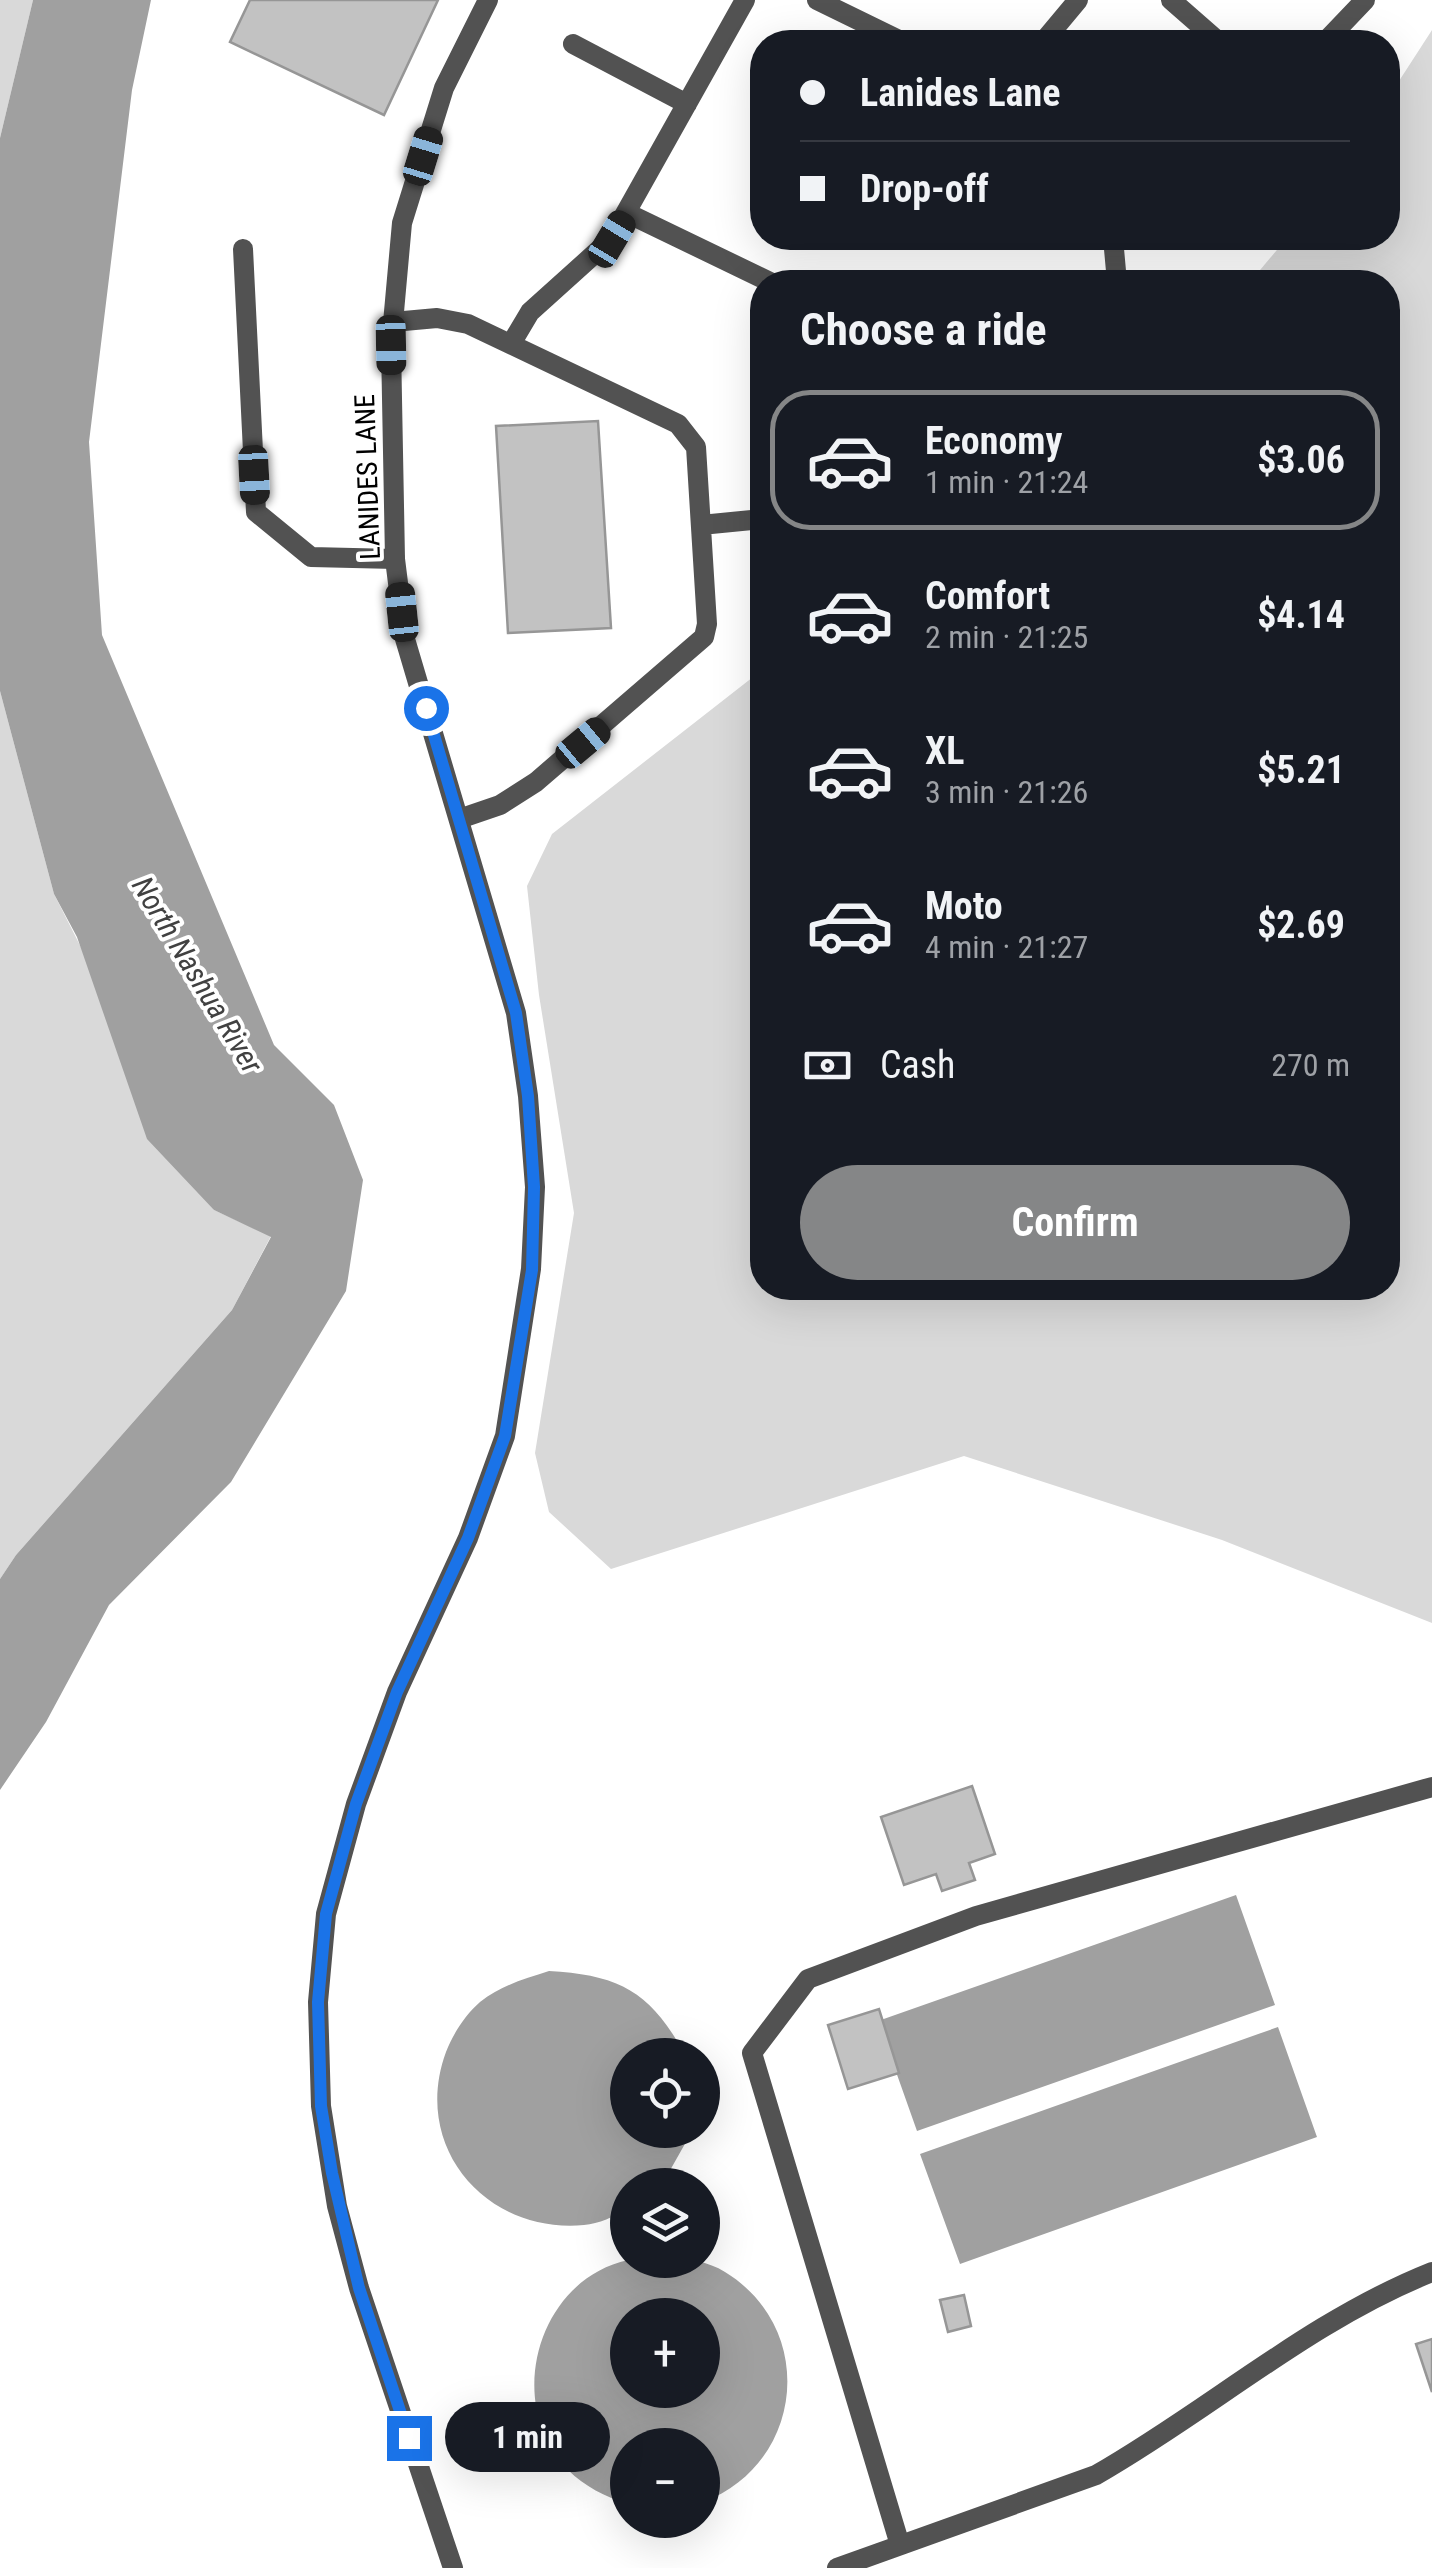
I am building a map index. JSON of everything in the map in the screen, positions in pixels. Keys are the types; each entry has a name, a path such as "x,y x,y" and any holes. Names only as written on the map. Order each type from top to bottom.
{"street":[{"name":"LANIDES LANE","path":"454,2568 359,2288 337,2206 321,2106 318,2002 326,1914 356,1804 397,1692 468,1538 505,1436 532,1270 534,1187 528,1096 516,1013 405,639 395,559 391,345 402,222 444,88 488,0"},
{"path":"511,344 530,312 612,239 745,0"},
{"path":"1053,30 1078,0"},
{"path":"1171,0 1205,30"},
{"path":"1336,30 1365,0"},
{"path":"831,3 881,30"},
{"path":"572,44 688,104"},
{"path":"628,213 750,272"},
{"path":"243,250 256,512 311,558 395,559"},
{"path":"394,322 452,320 468,324 678,424 696,447 707,624 704,637 536,782 500,805 459,819"},
{"path":"701,525 750,520"},
{"path":"900,2546 752,2053 808,1979 976,1916 1432,1787"},
{"path":"837,2568 1096,2475 1332,2321 1432,2272"}],"shaded area":[{"path":"0,0 33,0 0,138"},
{"path":"1432,30 1432,1623 1222,1540 964,1456 611,1569 549,1512 535,1453 574,1213 539,995 527,886 552,834 750,679 750,1300 1400,1300 1400,270 1260,270 1277,250 1400,250 1400,79"},
{"path":"0,691 54,894 214,1210 271,1236 232,1310 16,1555 0,1579"}],"water":[{"name":"North Nashua River","path":"33,0 151,0 132,90 89,442 102,635 274,1045 334,1105 363,1180 346,1291 231,1482 109,1605 46,1722 0,1790 0,1579 16,1555 232,1310 271,1237 214,1210 147,1139 77,937 54,894 0,691 0,138"},
{"path":"1236,1895 1275,2005 917,2131 878,2021"},
{"path":"549,1971 614,1983 646,2002 675,2038 610,2038 610,2148 683,2148 671,2168 610,2168 610,2217 606,2219 590,2224 548,2224 516,2215 488,2199 465,2178 448,2151 439,2120 438,2087 446,2052 464,2019 480,2002 513,1983"},
{"path":"1278,2027 1317,2137 960,2264 920,2154"},
{"path":"610,2267 610,2278 720,2278 720,2269 755,2297 775,2327 786,2360 787,2394 779,2428 762,2458 737,2484 720,2493 720,2428 610,2428 610,2497 568,2470 548,2443 537,2412 534,2380 540,2348 552,2318 571,2292"}],"building":[{"path":"250,0 438,0 384,115 230,42"},
{"path":"598,421 611,628 508,633 496,426"},
{"path":"972,1786 995,1854 969,1863 975,1880 942,1891 936,1874 904,1885 881,1817"},
{"path":"879,2009 899,2073 848,2089 828,2025"},
{"path":"964,2295 971,2326 948,2332 940,2300"},
{"path":"1432,2339 1432,2392 1416,2344"}],"route":[{"path":"409,2438 359,2288 337,2206 321,2106 318,2002 326,1914 356,1804 397,1692 468,1538 505,1436 532,1270 534,1187 528,1096 516,1013 426,708"}]}
